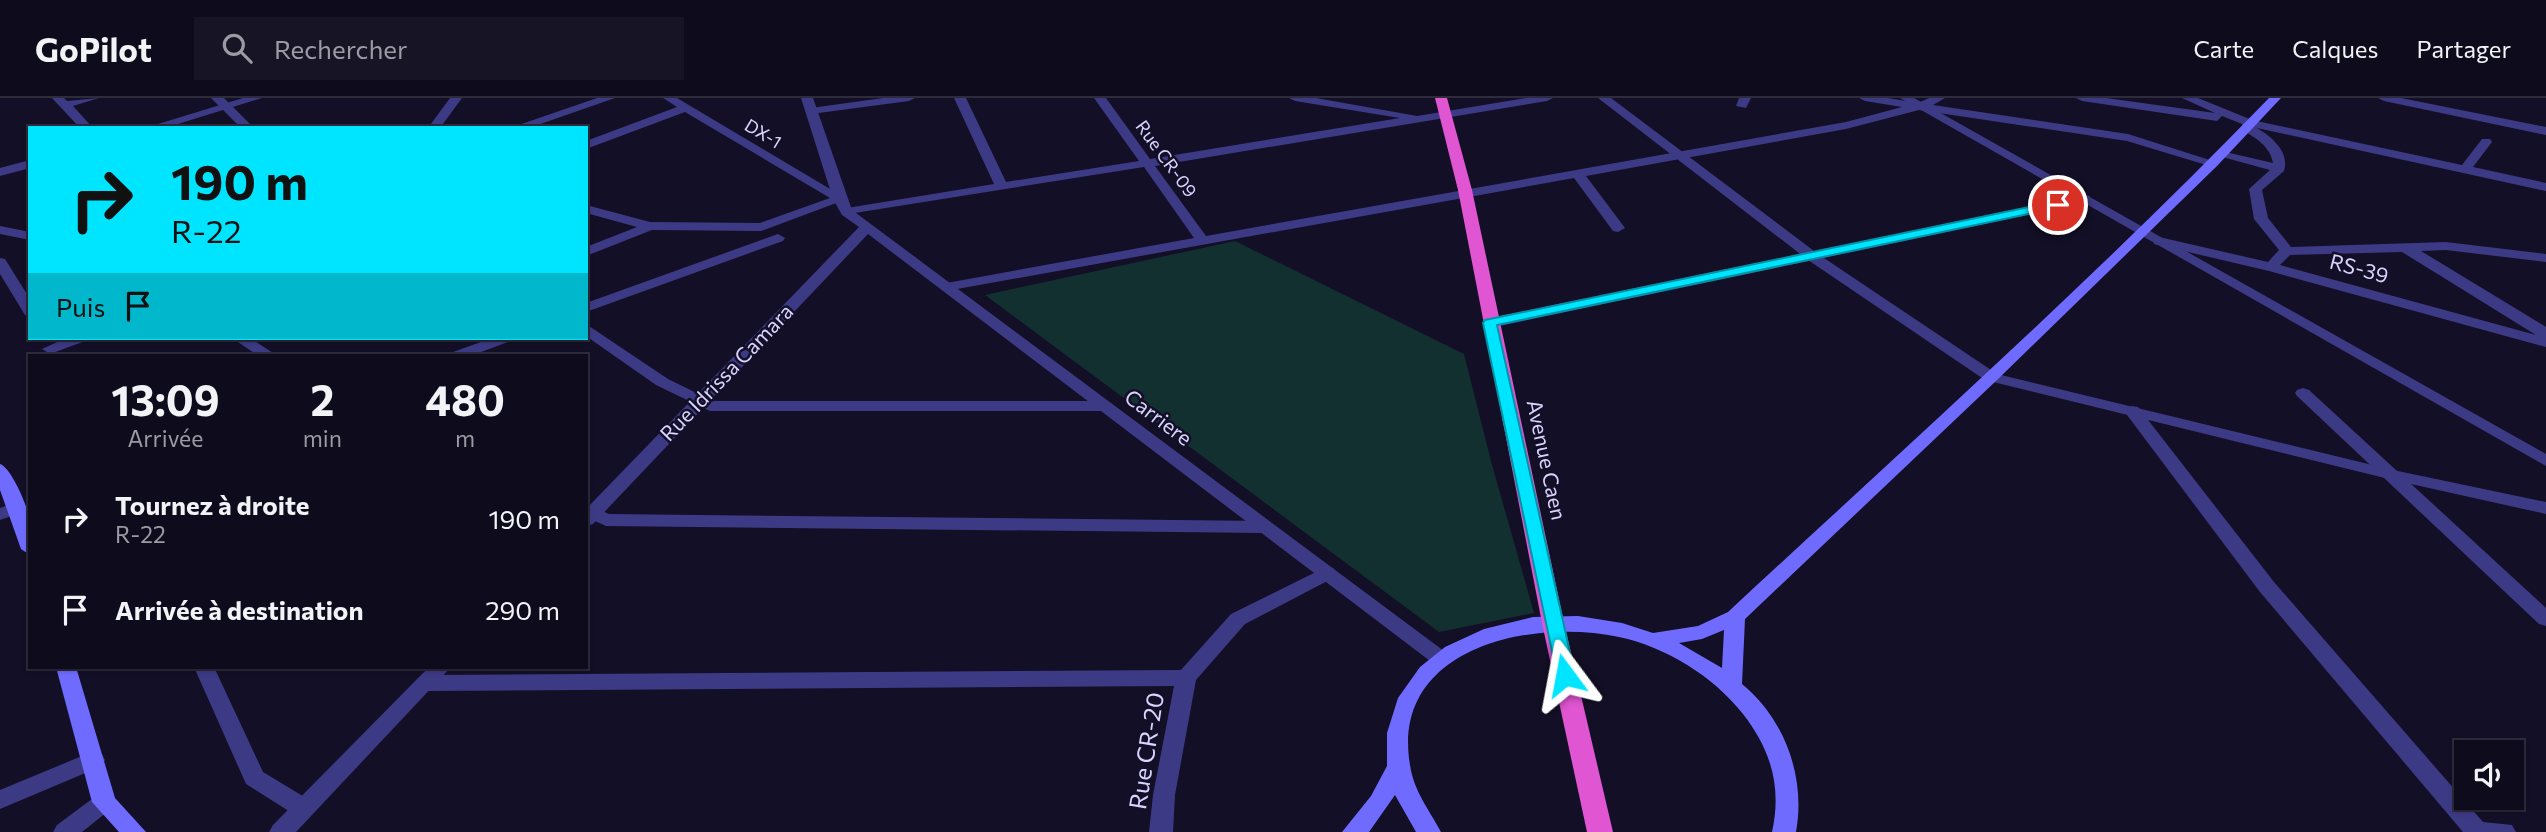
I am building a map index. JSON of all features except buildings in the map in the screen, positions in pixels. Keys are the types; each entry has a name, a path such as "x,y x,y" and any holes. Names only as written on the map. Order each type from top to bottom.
{"highway":[{"name":"Avenue Caen","path":"1443,107 1465,194 1553,623 1600,832"}],"main road":[{"path":"1652,640 1702,632 1735,617 1991,377 2217,159 2246,124 2274,98"},
{"path":"0,469 9,511 28,545"},
{"path":"1731,686 1735,617"},
{"path":"1429,832 1405,793 1398,767 1396,736 1404,706 1419,681 1441,659 1465,644 1492,633 1553,623 1587,625 1652,640 1691,659 1731,686 1757,713 1776,744 1788,777 1789,810 1784,832"},
{"path":"67,669 104,802 134,832"},
{"path":"1354,832 1367,821 1382,800 1398,767"}],"street":[{"path":"61,102 93,98"},
{"path":"156,126 221,102 256,98"},
{"path":"435,126 456,98"},
{"path":"558,98 577,108"},
{"path":"522,126 609,98"},
{"name":"DX-1","path":"669,98 844,206"},
{"path":"807,98 844,206"},
{"path":"811,111 909,98"},
{"path":"960,98 1001,186"},
{"name":"Rue CR-09","path":"1100,98 1203,241"},
{"path":"1295,98 1426,120"},
{"path":"588,210 650,226 761,227 844,206 1001,186 1426,120 1443,107 1547,98"},
{"path":"1604,98 1813,257 1991,377 2393,475 2546,508"},
{"path":"1865,98 2128,138 2217,159 2280,168"},
{"path":"1906,98 2545,460"},
{"path":"946,287 1846,125 1920,106 1939,98"},
{"path":"2082,98 2246,124 2546,187"},
{"path":"2188,98 2246,124 2275,149 2281,162 2280,168 2255,188 2262,219 2287,251"},
{"path":"2384,98 2546,131"},
{"path":"61,102 85,126"},
{"path":"221,102 246,126"},
{"path":"588,144 686,108"},
{"path":"2465,169 2486,142"},
{"path":"0,172 28,164"},
{"path":"1577,173 1618,229"},
{"path":"1490,323 2085,199"},
{"name":"Carriere","path":"844,206 867,227 946,287 1441,659"},
{"path":"588,251 650,226"},
{"path":"588,307 778,238 761,227"},
{"name":"Rue Idrissa Camara","path":"588,514 867,227"},
{"path":"0,230 28,236"},
{"name":"RS-39","path":"2159,241 2272,267 2546,342"},
{"path":"2403,246 2546,334"},
{"path":"2272,267 2278,257 2287,251 2403,246 2446,246 2546,258"},
{"path":"0,262 28,309"},
{"path":"588,330 662,382 710,406 1105,407"},
{"path":"49,347 73,340"},
{"path":"243,340 266,354"},
{"path":"461,354 481,342"},
{"path":"2303,393 2546,619"},
{"path":"2132,411 2267,587 2477,832 2504,832"},
{"path":"588,514 606,520 1265,527"},
{"path":"425,683 1186,677 1238,619 1326,573"},
{"path":"205,669 254,778 303,808"},
{"path":"281,832 439,669"},
{"name":"Rue CR-20","path":"1161,832 1164,795 1186,677"},
{"path":"0,800 94,760"},
{"path":"65,832 104,802"}],"green space":[{"path":"1235,241 1464,354 1534,613 1439,632 985,295"}],"route":[{"path":"1565,675 1490,323 2058,205"}]}
